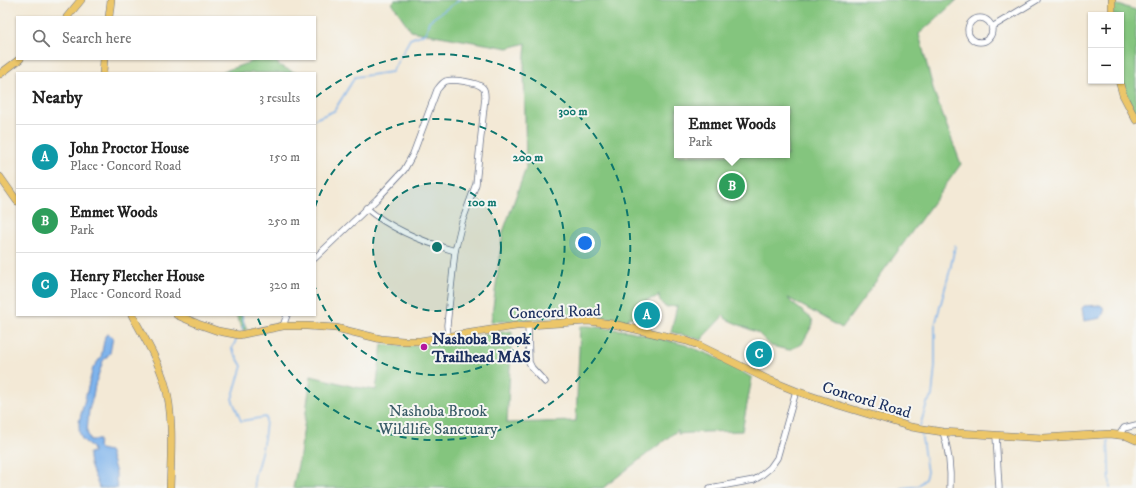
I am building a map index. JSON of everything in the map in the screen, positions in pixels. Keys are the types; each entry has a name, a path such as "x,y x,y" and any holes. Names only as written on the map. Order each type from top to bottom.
{"main road":[{"path":"68,16 81,0"},
{"path":"109,16 111,0"},
{"path":"1112,0 1112,12"},
{"path":"0,74 19,60"},
{"path":"103,72 104,60"},
{"path":"1120,84 1123,95 1136,120"},
{"path":"0,177 16,200"},
{"path":"133,316 161,371 168,399 171,422 170,488"},
{"name":"Concord Road","path":"179,316 229,334 245,334 283,326 321,326 381,339 403,341 420,341 480,330 528,325 588,321 613,324 698,345 769,380 796,391 903,425 943,432 996,436 1051,438 1098,434 1119,435 1136,440"}],"street":[{"path":"992,27 1037,0"},
{"path":"979,18 990,22 992,27 992,34 990,37 980,42 973,39 968,29 972,22 979,18"},
{"path":"316,257 400,174 409,162 437,90 441,85 450,80 482,87 485,90 485,97 478,172 474,189 462,222 455,252 448,336"},
{"path":"366,208 388,225 430,244 455,252"},
{"path":"283,326 287,316"},
{"path":"528,325 529,362 532,368 545,382"},
{"path":"710,488 754,480 770,468 780,452 796,391"},
{"path":"1119,435 1124,428 1136,425"},
{"path":"943,432 950,462 950,488"},
{"path":"996,436 999,488"}],"green space":[{"path":"395,0 957,0 919,34 934,92 961,164 842,328 788,298 812,319 813,324 802,344 789,350 771,346 758,333 726,319 724,315 702,340 671,332 677,306 665,307 659,299 659,294 657,297 647,300 641,316 634,318 629,317 627,321 589,315 491,322 503,232 526,168 524,66 526,43 508,48 411,31 392,3"},
{"path":"1111,3 1136,10 1136,118 1122,84 1124,84 1124,12 1112,12"},
{"path":"256,60 275,60 280,66 294,72 222,72"},
{"path":"236,316 241,316 247,330 243,330"},
{"name":"Nashoba Brook Wildlife Sanctuary","path":"580,326 630,331 686,345 725,361 752,378 742,431 678,434 678,430 603,488 293,488 300,455 311,376 355,387 376,390 382,344 399,346 432,344 512,331 507,423 576,421"}],"water":[{"path":"1100,305 1103,307 1104,312 1101,318 1084,321 1082,308 1084,306"},
{"path":"108,334 113,337 110,353 103,361 95,385 89,410 87,432 90,440 99,440 98,447 100,449 109,451 116,473 118,488 99,488 89,458 89,453 93,452 93,450 91,446 82,439 79,428 79,422 93,368 101,357 105,336"}],"waterway":[{"path":"316,119 334,111 355,77 392,72 410,39 426,33 429,21 459,0"},
{"path":"920,426 927,403 932,396 935,366 935,325 955,246"},
{"path":"242,316 244,325 242,329"},
{"path":"236,340 232,349 242,366 232,399 241,421 266,417 263,444 255,477 255,488"},
{"path":"902,488 918,486 925,479 927,472 921,432"},
{"path":"1108,441 1110,488"}],"place":[{"name":"Emmet Woods","path":"732,186"},
{"name":"John Proctor House","path":"647,315"},
{"name":"Nashoba Brook Trailhead MAS","path":"424,347"},
{"name":"Henry Fletcher House","path":"759,354"}]}
